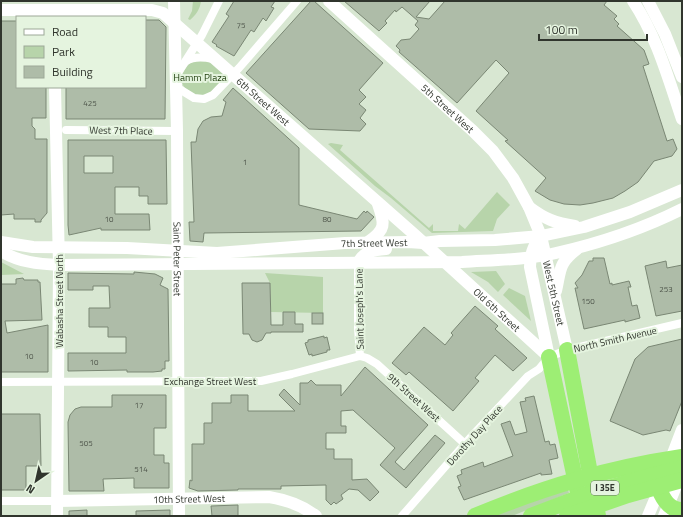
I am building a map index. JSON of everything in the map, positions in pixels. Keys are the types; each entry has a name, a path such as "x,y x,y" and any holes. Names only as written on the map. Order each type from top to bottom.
{"highway":[{"path":"567,350 581,468 584,516"},
{"path":"549,357 581,468 598,516"},
{"path":"475,516 535,492 584,477 679,453"},
{"name":"I 35E","path":"531,516 587,494 682,468"},
{"name":"I 35E","path":"567,516 628,495 682,480"}],"main road":[{"path":"152,10 159,7 166,1"},
{"name":"Saint Peter Street","path":"174,1 177,131 179,516"},
{"name":"5th Street West","path":"329,1 484,141 513,178 529,207 541,236"},
{"path":"633,1 644,17 653,36 682,119"},
{"path":"648,1 665,34 682,77"},
{"name":"6th Street West","path":"1,10 152,10 163,13 175,22 444,262"},
{"name":"Wabasha Street North","path":"55,88 59,248 57,516"},
{"name":"7th Street West","path":"1,242 33,247 127,248 230,253 368,242 423,243 440,241 495,240 541,236 584,227 630,212 682,190"},
{"path":"368,242 378,236 382,227 383,219 377,202"},
{"path":"529,207 553,222 584,227"},
{"name":"7th Street West","path":"1,251 19,260 32,263 59,265 444,262 485,260 545,254 582,245 622,234 682,209"},
{"path":"667,216 682,214"},
{"path":"530,256 535,243 541,236"},
{"name":"West 5th Street","path":"541,236 567,350"},
{"path":"358,263 365,253 408,242"},
{"path":"555,294 561,265 568,256 582,245"},
{"name":"West 5th Street","path":"530,256 530,267 549,357"},
{"name":"Old 6th Street","path":"444,262 549,357"},
{"path":"667,507 679,453 682,430"},
{"path":"667,507 682,471"},
{"name":"10th Street West","path":"57,501 265,497 279,499 298,505 316,516"}],"street":[{"path":"219,1 198,43 185,62 176,81 191,97 200,99 207,98 216,93 297,1"},
{"path":"185,62 194,58 203,57 219,61"},
{"name":"West 7th Place","path":"66,130 177,131"},
{"name":"Saint Joseph's Lane","path":"358,263 358,328 360,356"},
{"name":"North Smith Avenue","path":"549,357 567,350 682,323"},
{"name":"Exchange Street West","path":"1,382 261,381 270,380 360,356"},
{"name":"9th Street West","path":"360,356 377,364 466,444"},
{"name":"Dorothy Day Place","path":"402,516 506,399 528,376 539,369 549,357"},
{"path":"1,501 57,501"}],"green space":[{"path":"193,1 201,1 200,7 190,20 188,19 192,11"},
{"name":"Hamm Plaza","path":"193,61 208,61 224,75 225,78 209,94 197,96 187,90 183,85 182,78 184,70"},
{"path":"328,144 343,145 340,150 429,228 433,224 433,231 458,231 459,224 465,229 497,192 510,205 497,219 493,231 432,233 375,186"},
{"path":"1,262 24,274 1,275"},
{"path":"496,271 505,284 498,292 488,282 471,272"},
{"path":"265,273 323,277 323,313 271,312 270,283"},
{"path":"509,288 525,296 531,321 503,295"},
{"path":"567,486 569,493 512,516 486,516"}],"building":[{"path":"234,1 275,1 271,7 274,8 266,21 263,18 254,32 251,30 234,56 216,46 217,45 212,42 229,16 226,14"},
{"path":"311,1 314,1 383,63 359,90 366,97 359,104 366,110 360,118 366,124 360,131 309,129 246,73"},
{"path":"344,1 430,1 416,17 429,19 445,1 607,1 604,5 617,16 614,19 619,24 617,26 644,50 649,64 643,66 667,141 673,139 677,149 672,156 654,161 638,182 613,198 580,205 564,204 550,200 535,191 546,178 505,141 508,140 476,111 509,73 496,60 457,103 399,52 400,50 396,46 401,40 410,39 419,29 415,25 418,21 402,7 396,12 395,10 385,21 387,23 379,31"},
{"path":"146,20 159,20 166,27 165,119 66,119 66,88 146,88"},
{"path":"1,21 16,21 16,88 46,88 46,118 32,118 32,126 35,129 35,139 47,139 47,213 41,222 35,222 35,219 14,219 14,214 1,215"},
{"path":"233,88 299,148 299,205 357,219 364,211 366,213 367,211 374,217 361,231 204,233 203,242 190,241 189,222 194,222 191,142 196,142 198,129 203,121 211,117 222,116 226,102 223,100"},
{"path":"68,140 166,140 167,204 148,204 148,196 139,196 139,187 115,187 115,214 149,214 150,230 101,230 101,228 69,235","holes":["84,156 113,156 113,173 84,173"]},
{"path":"593,258 604,258 610,284 612,283 612,285 629,281 631,287 628,287 632,306 637,305 640,318 584,329 575,288 578,288 575,283 582,275 589,261 593,261"},
{"path":"666,261 667,268 682,265 682,311 656,316 645,266"},
{"path":"134,272 155,274 163,278 160,285 168,289 169,361 165,361 165,369 162,369 162,371 153,372 127,372 127,370 68,371 68,353 126,353 126,337 108,337 108,327 89,327 89,308 110,308 109,286 93,286 93,290 68,290 68,273 134,274"},
{"path":"23,278 24,280 38,280 38,282 40,282 42,320 5,321 7,333 48,325 48,372 1,372 1,284 16,284 16,279"},
{"path":"242,283 270,283 271,325 283,325 283,312 295,312 295,324 303,324 303,332 266,333 262,340 257,342 252,340 249,334 243,334"},
{"path":"475,306 498,326 495,329 527,358 513,371 495,355 475,378 479,381 453,411 409,372 406,375 392,363 424,327 445,345 453,335 451,333"},
{"path":"312,313 323,313 323,324 312,324"},
{"path":"324,336 324,338 327,337 330,350 312,356 312,354 309,355 305,343 308,342 308,340"},
{"path":"682,339 682,401 670,431 666,430 643,435 610,421 635,359 648,347"},
{"path":"365,367 428,425 395,462 404,470 435,435 445,443 406,488 380,465 395,448 353,410 341,411 341,426 346,426 346,433 326,433 326,449 334,449 334,459 352,459 352,480 367,479 379,492 370,501 358,490 349,489 341,495 343,499 336,504 334,502 331,505 326,500 326,485 281,486 281,489 198,491 189,488 190,480 192,481 192,444 204,444 204,423 212,423 212,403 231,403 231,395 248,395 248,411 295,411 279,395 284,389 300,405 300,383 308,383 311,380 316,385 341,385 341,396"},
{"path":"112,395 166,395 166,428 154,428 154,455 164,455 164,463 169,463 169,488 134,488 134,478 103,479 104,491 69,491 68,422 70,415 75,409 81,407 112,407"},
{"path":"534,396 545,442 549,441 550,445 555,444 558,458 549,460 552,474 541,475 541,473 464,500 458,487 461,486 457,476 462,474 461,470 483,462 484,467 513,456 501,424 510,421 515,435 527,432 520,402 526,401 525,398"},
{"path":"1,414 40,414 41,466 26,466 26,490 1,490"},
{"path":"238,505 238,516 212,516 211,506"},
{"path":"87,510 87,516 69,516 69,511"},
{"path":"170,510 170,516 136,516 136,511"}]}
